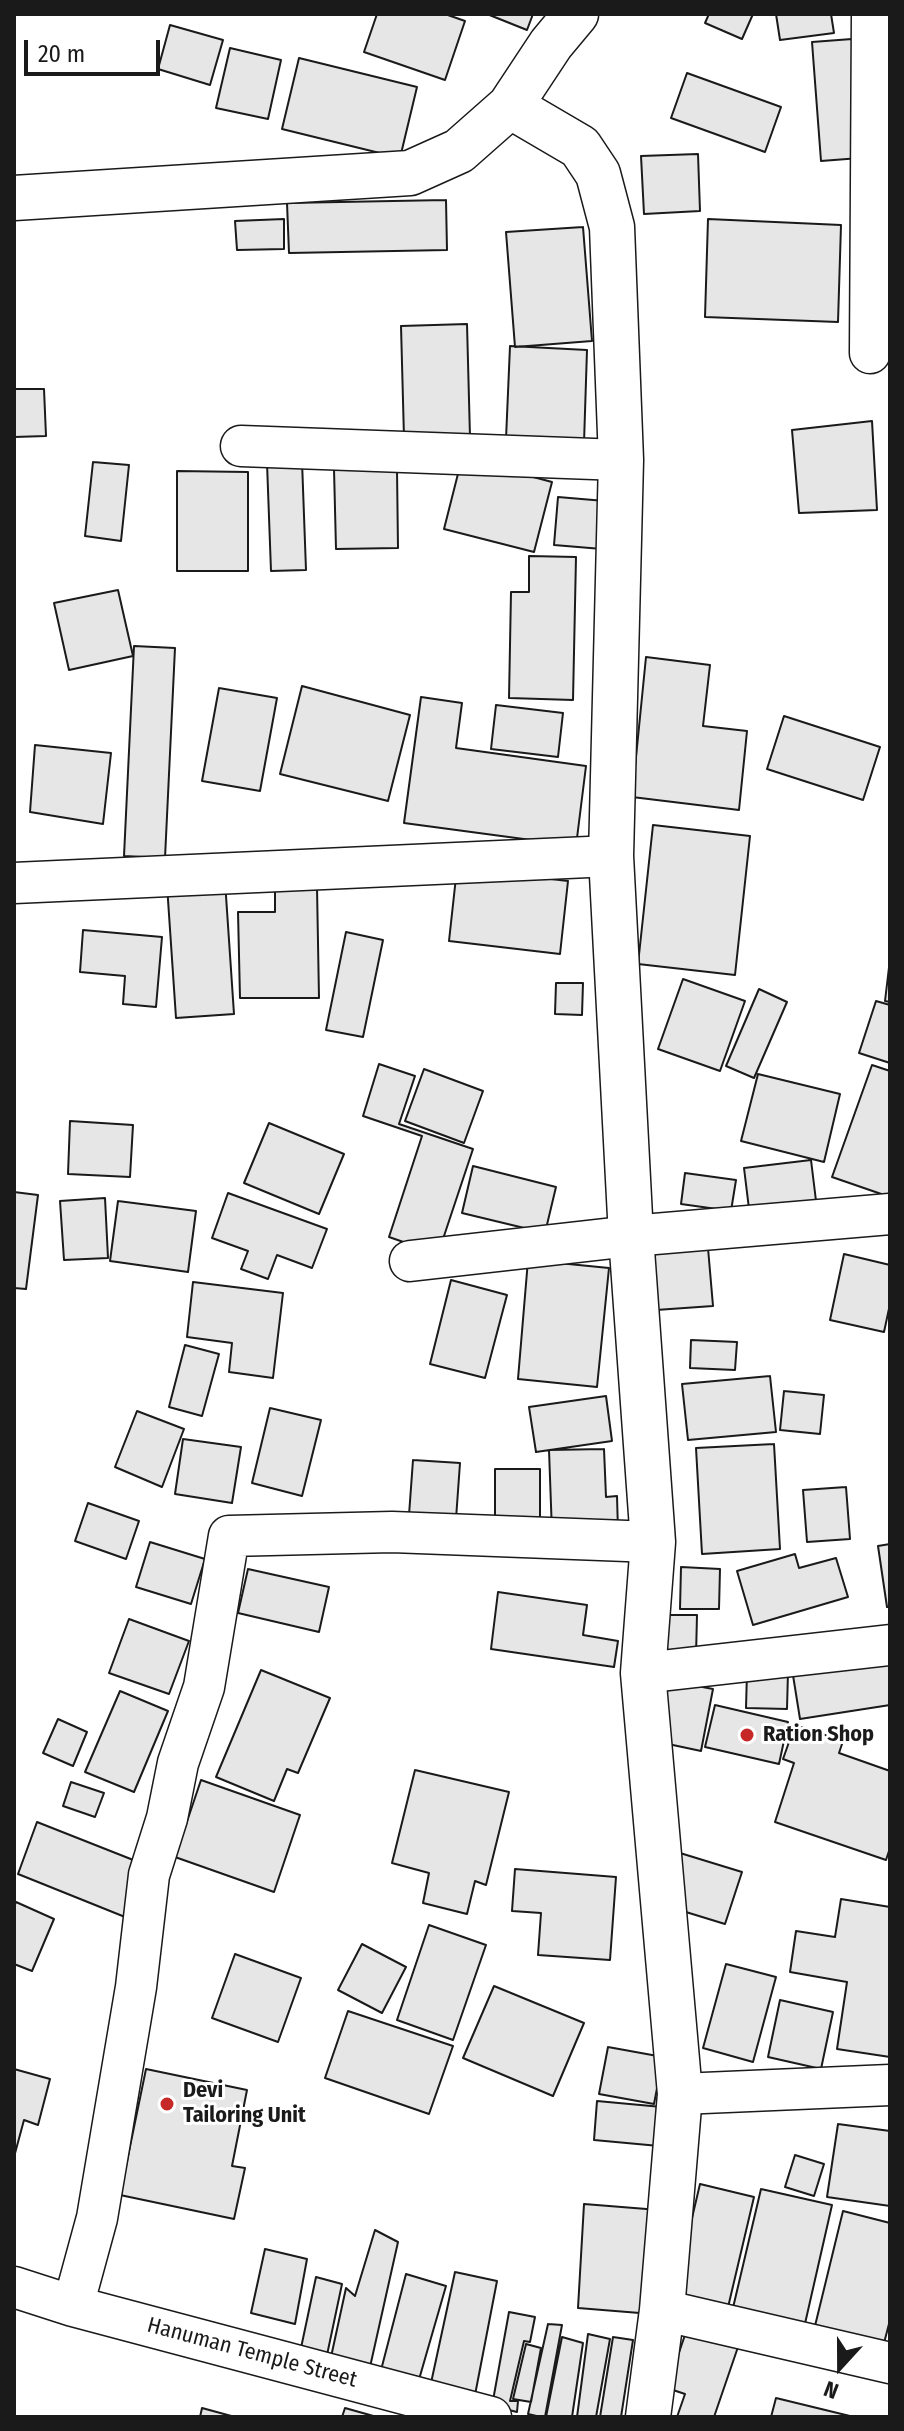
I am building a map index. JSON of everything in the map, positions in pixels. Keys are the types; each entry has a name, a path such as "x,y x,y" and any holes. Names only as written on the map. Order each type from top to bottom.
{"street":[{"path":"14,198 410,173 459,151 510,106 551,44 576,14"},
{"path":"870,353 872,14"},
{"path":"510,106 580,147 598,174 612,227 621,460 611,856 631,1236 653,1542 643,1673 680,2094 662,2310 648,2417"},
{"path":"241,446 621,460"},
{"path":"14,883 611,856"},
{"path":"410,1261 631,1236 890,1214"},
{"path":"73,2306 97,2218 136,1987 149,1875 167,1818 178,1763 204,1687 229,1536 392,1532 653,1542"},
{"path":"643,1673 890,1645"},
{"path":"680,2094 890,2085"},
{"name":"Hanuman Temple Street","path":"14,2287 73,2306 491,2417"},
{"path":"662,2310 890,2363"}],"building":[{"path":"377,14 445,14 465,21 445,80 364,52"},
{"path":"487,14 533,14 527,30"},
{"path":"709,14 753,14 742,39 705,23"},
{"path":"776,14 831,14 834,33 780,40"},
{"path":"170,25 223,40 210,85 158,69"},
{"path":"852,39 860,158 821,161 812,42"},
{"path":"230,48 281,60 268,119 216,108"},
{"path":"299,58 417,87 400,158 282,129"},
{"path":"687,73 781,107 765,152 671,118"},
{"path":"698,154 700,211 644,214 641,156"},
{"path":"446,200 447,250 289,253 287,203"},
{"path":"284,219 284,249 237,250 235,221"},
{"path":"708,219 841,225 838,322 705,317"},
{"path":"583,227 592,341 515,347 506,232"},
{"path":"467,324 470,437 404,438 401,326"},
{"path":"510,346 587,350 584,443 506,439"},
{"path":"14,389 44,389 46,436 14,437"},
{"path":"872,421 877,510 799,513 792,430"},
{"path":"462,458 552,482 534,552 444,529"},
{"path":"302,461 306,570 271,571 267,463"},
{"path":"93,462 129,465 121,541 85,536"},
{"path":"334,469 397,469 398,548 336,549"},
{"path":"177,471 248,472 248,571 177,571"},
{"path":"558,497 605,501 602,549 554,545"},
{"path":"529,556 576,557 573,700 509,698 511,592 529,592"},
{"path":"118,590 133,656 69,670 54,603"},
{"path":"134,646 175,648 165,858 124,856"},
{"path":"646,657 710,665 703,726 747,731 739,810 632,797"},
{"path":"302,686 410,715 388,801 280,774"},
{"path":"219,688 277,698 260,791 202,781"},
{"path":"421,697 462,703 456,748 586,766 576,846 404,823"},
{"path":"496,705 563,713 558,757 491,749"},
{"path":"784,716 880,747 863,800 767,769"},
{"path":"35,745 111,753 103,824 30,812"},
{"path":"653,825 750,836 735,975 638,964"},
{"path":"457,868 568,881 560,954 449,941"},
{"path":"225,881 234,1014 176,1018 167,885"},
{"path":"317,887 319,998 240,998 238,912 275,912 275,888"},
{"path":"83,930 162,937 156,1007 123,1004 125,976 80,972"},
{"path":"346,932 383,940 363,1037 326,1030"},
{"path":"890,959 890,1002 885,1001"},
{"path":"683,979 745,1001 720,1071 658,1049"},
{"path":"556,983 583,983 582,1015 555,1014"},
{"path":"759,989 787,1002 754,1078 726,1066"},
{"path":"876,1001 890,1005 890,1063 859,1053"},
{"path":"379,1064 415,1076 399,1124 473,1149 438,1254 389,1237 422,1136 363,1116"},
{"path":"872,1065 890,1071 890,1197 832,1177"},
{"path":"424,1069 483,1091 464,1143 405,1121"},
{"path":"758,1074 840,1094 824,1162 741,1141"},
{"path":"70,1121 133,1125 130,1177 68,1174"},
{"path":"269,1123 344,1154 319,1214 244,1183"},
{"path":"811,1160 817,1209 750,1217 744,1168"},
{"path":"473,1166 556,1187 545,1233 462,1213"},
{"path":"685,1173 736,1180 731,1211 681,1204"},
{"path":"14,1192 38,1195 26,1289 14,1288"},
{"path":"228,1193 327,1229 312,1268 277,1255 268,1279 241,1269 248,1251 212,1238"},
{"path":"105,1198 108,1258 64,1260 60,1201"},
{"path":"118,1201 196,1211 188,1272 110,1261"},
{"path":"708,1248 713,1306 656,1310 651,1252"},
{"path":"844,1254 890,1265 890,1304 884,1332 830,1320"},
{"path":"528,1260 609,1268 597,1387 518,1379"},
{"path":"451,1280 507,1295 485,1378 430,1364"},
{"path":"193,1282 283,1293 273,1378 229,1372 232,1343 187,1337"},
{"path":"691,1340 737,1342 735,1370 690,1368"},
{"path":"185,1345 219,1354 202,1416 169,1407"},
{"path":"770,1376 776,1432 688,1440 682,1384"},
{"path":"784,1391 824,1395 820,1434 780,1430"},
{"path":"606,1396 612,1441 536,1452 529,1407"},
{"path":"270,1408 321,1420 302,1496 252,1483"},
{"path":"137,1411 184,1429 162,1487 115,1467"},
{"path":"183,1439 241,1447 232,1503 175,1494"},
{"path":"774,1444 780,1549 702,1554 696,1448"},
{"path":"604,1449 606,1497 617,1496 618,1531 552,1533 549,1450"},
{"path":"413,1460 460,1463 456,1519 409,1515"},
{"path":"495,1469 540,1469 540,1529 495,1529"},
{"path":"846,1487 850,1539 807,1542 803,1490"},
{"path":"88,1503 139,1521 126,1559 75,1541"},
{"path":"150,1542 205,1559 191,1604 136,1587"},
{"path":"890,1544 890,1607 887,1607 878,1546"},
{"path":"795,1554 799,1568 836,1558 848,1597 753,1625 737,1571"},
{"path":"681,1567 720,1569 719,1609 680,1609"},
{"path":"248,1569 329,1587 319,1632 238,1613"},
{"path":"498,1592 587,1605 583,1635 618,1641 614,1667 491,1649"},
{"path":"659,1615 697,1615 696,1656 658,1655"},
{"path":"129,1619 189,1641 169,1694 109,1673"},
{"path":"890,1654 890,1705 800,1719 792,1669"},
{"path":"261,1670 330,1698 298,1773 287,1769 274,1801 216,1777"},
{"path":"747,1671 788,1672 787,1709 746,1708"},
{"path":"666,1680 713,1689 701,1751 654,1741"},
{"path":"120,1691 168,1711 134,1792 85,1772"},
{"name":"Ration Shop","path":"715,1705 788,1722 779,1764 705,1747"},
{"path":"58,1719 87,1732 73,1766 43,1753"},
{"path":"795,1725 843,1741 839,1753 890,1771 890,1848 886,1860 775,1822 794,1763 783,1759"},
{"path":"415,1770 509,1792 486,1885 475,1881 467,1914 423,1903 429,1873 392,1863"},
{"path":"201,1780 300,1815 274,1892 175,1857"},
{"path":"71,1782 104,1793 95,1817 63,1806"},
{"path":"37,1822 151,1867 130,1919 18,1874"},
{"path":"680,1853 742,1872 725,1924 663,1905"},
{"path":"515,1869 616,1877 610,1960 538,1955 541,1913 512,1911"},
{"path":"841,1899 890,1907 890,2057 837,2049 847,1982 790,1972 796,1931 835,1937"},
{"path":"16,1902 54,1919 32,1971 14,1964"},
{"path":"429,1925 486,1945 453,2040 397,2020"},
{"path":"362,1944 406,1967 382,2013 338,1990"},
{"path":"235,1954 301,1978 278,2042 212,2018"},
{"path":"726,1964 776,1977 753,2062 703,2048"},
{"path":"494,1986 584,2023 553,2096 463,2058"},
{"path":"780,2000 833,2012 821,2069 768,2057"},
{"path":"348,2011 453,2046 429,2114 325,2078"},
{"path":"608,2047 663,2057 654,2104 599,2094"},
{"path":"14,2069 50,2079 38,2125 24,2120 14,2157"},
{"path":"146,2069 247,2090 232,2166 245,2168 234,2219 120,2195"},
{"path":"597,2101 662,2107 659,2146 594,2140"},
{"path":"838,2124 890,2131 890,2206 827,2197"},
{"path":"795,2155 824,2164 814,2196 785,2187"},
{"path":"700,2184 754,2197 725,2320 671,2307"},
{"path":"761,2189 832,2205 804,2328 732,2312"},
{"path":"584,2204 659,2210 652,2314 578,2308"},
{"path":"843,2211 890,2223 890,2320 883,2347 814,2330"},
{"path":"375,2230 398,2242 370,2367 331,2357 346,2288 355,2296"},
{"path":"265,2249 307,2259 295,2324 251,2313"},
{"path":"455,2272 497,2281 475,2395 431,2383"},
{"path":"406,2274 446,2286 418,2383 380,2374"},
{"path":"316,2277 342,2284 327,2355 301,2348"},
{"path":"509,2312 535,2317 530,2342 524,2341 510,2401 518,2401 517,2412 492,2406"},
{"path":"548,2324 562,2325 545,2417 541,2417 528,2414"},
{"path":"687,2329 738,2347 714,2417 677,2417 685,2394 667,2388"},
{"path":"588,2334 610,2339 596,2417 577,2417"},
{"path":"562,2337 583,2343 572,2417 546,2417"},
{"path":"613,2337 633,2340 621,2417 600,2417"},
{"path":"526,2344 541,2348 531,2402 513,2399"},
{"path":"776,2398 854,2417 771,2417"},
{"path":"202,2408 235,2417 200,2417"},
{"path":"345,2408 377,2417 342,2417"}],"place":[{"name":"Ration Shop","path":"747,1735"},
{"name":"Devi Tailoring Unit","path":"167,2104"}]}
